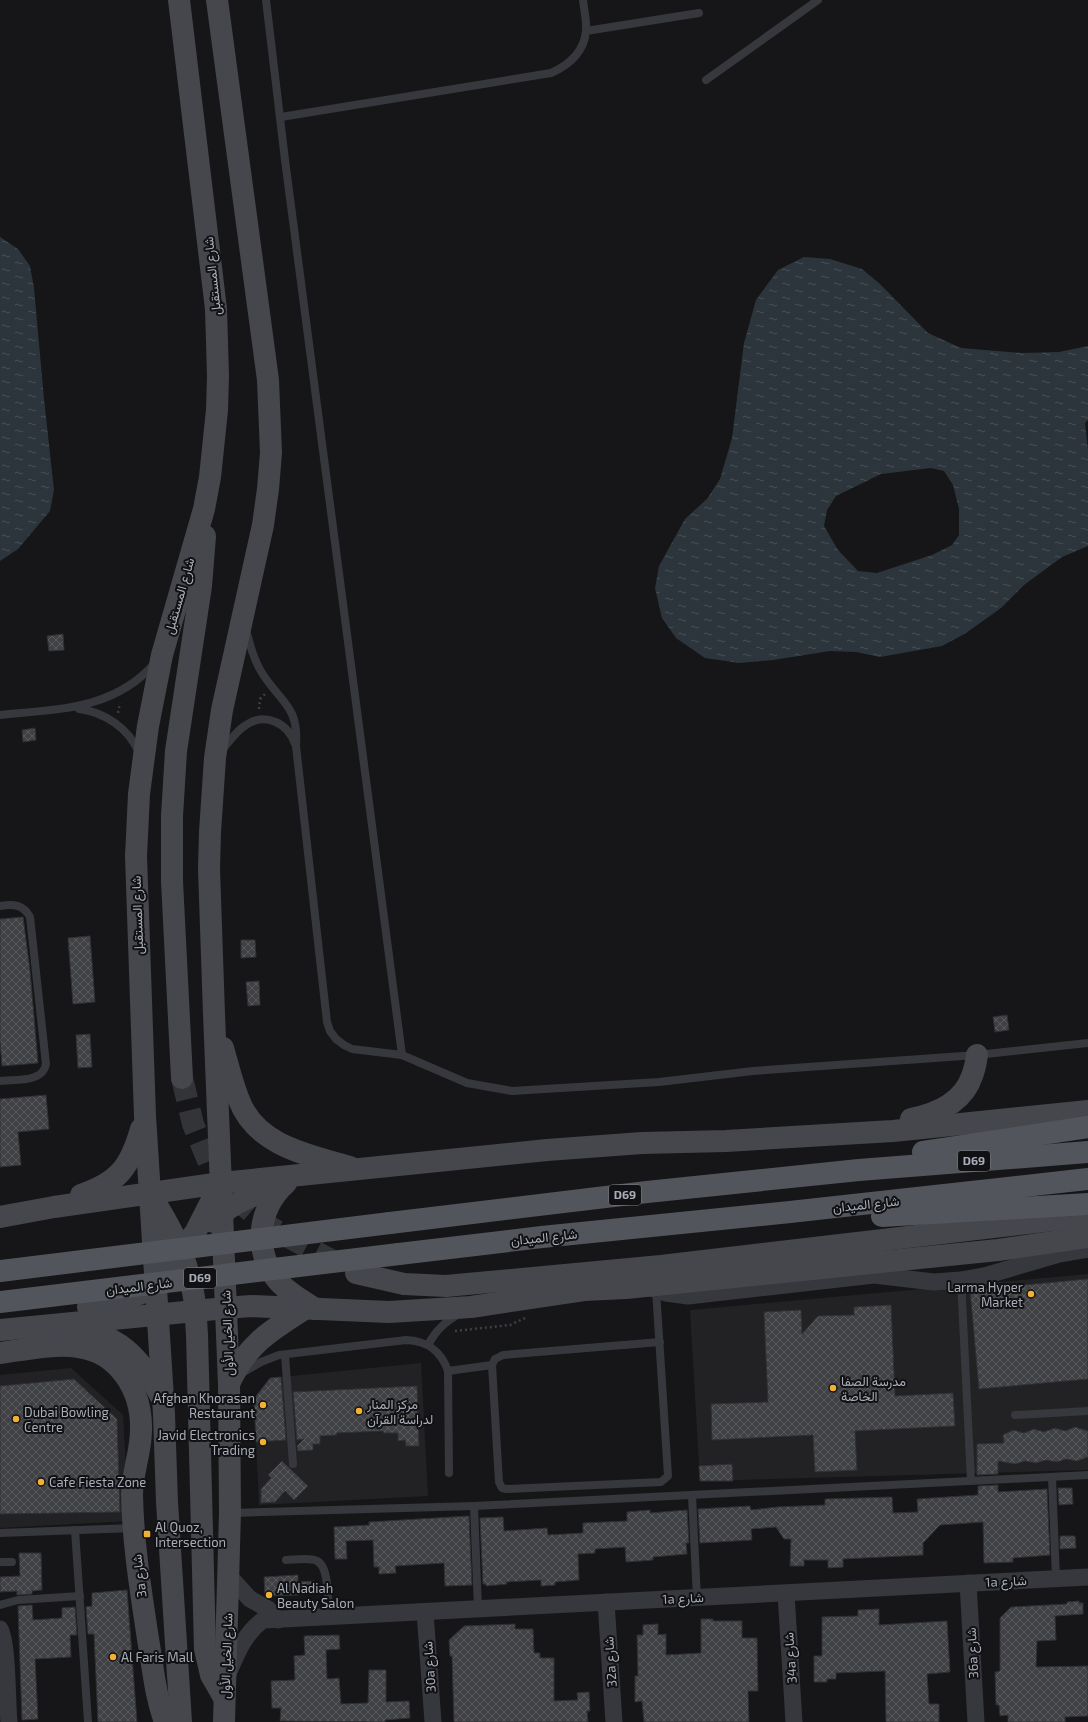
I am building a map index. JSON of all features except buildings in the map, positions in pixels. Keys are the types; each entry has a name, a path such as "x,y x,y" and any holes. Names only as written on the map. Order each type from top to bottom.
{"main road":[{"name":"شارع المستقبل","path":"156,1192 144,1116 136,888 137,825 142,763 162,655 204,509 214,444 218,376 217,336 212,275 179,0"},
{"path":"158,1314 171,1280 220,1183 209,869 210,824 215,758 222,710 263,525 271,453 267,372 217,0"},
{"path":"182,1078 172,880 173,784 180,720 204,567 204,509"},
{"path":"214,1014 239,1102 250,1120 265,1134 291,1150 360,1170"},
{"path":"893,1131 903,1121 939,1111 952,1103 963,1092 972,1077 977,1054"},
{"path":"0,1218 54,1207 220,1183 360,1170 555,1149 642,1143 726,1141 893,1131 1088,1111"},
{"path":"54,1207 102,1187 114,1179 125,1168 132,1156 144,1116"},
{"path":"859,1170 876,1160 1088,1127"},
{"name":"D69","path":"0,1271 390,1222 655,1192 859,1170 1088,1152"},
{"path":"6,1329 34,1315 124,1300 142,1293 187,1250 222,1213 245,1198 269,1190 292,1176"},
{"path":"292,1176 273,1196 267,1208 262,1221 262,1248 272,1273 281,1284 310,1308"},
{"name":"شارع الميدان","path":"0,1302 542,1237 790,1212 1088,1179"},
{"name":"شارع الخيل الأول","path":"220,1183 229,1384 230,1513 224,1722"},
{"path":"156,1192 166,1221 226,1308"},
{"path":"156,1192 155,1281 164,1407 167,1502 181,1722"},
{"path":"790,1212 801,1219 816,1220 1088,1204"},
{"path":"356,1274 404,1284 446,1286 661,1266 1088,1216"},
{"path":"6,1329 195,1310 251,1306 389,1312 471,1307 584,1290 651,1287 998,1250 1088,1237"},
{"path":"187,1250 195,1310 205,1649 211,1675 224,1690"},
{"path":"229,1384 237,1366 249,1350 263,1337 310,1308"},
{"path":"6,1329 34,1334 78,1330 94,1333 108,1338 135,1356 145,1369 164,1407"},
{"name":"3a شارع","path":"0,1353 67,1346 90,1349 111,1360 121,1369 129,1380 137,1398 141,1428 139,1451 132,1484 134,1528 141,1592 155,1688 165,1722"},
{"path":"139,1451 164,1407"}],"street":[{"path":"651,1287 666,1293 688,1296 874,1275 934,1282 961,1280 988,1275 1059,1254 1088,1249"},
{"path":"228,1576 250,1599 268,1609 278,1620"},
{"name":"1a شارع","path":"224,1690 241,1645 254,1627 263,1620 786,1594 1088,1577"},
{"name":"36a شارع","path":"968,1584 976,1722"},
{"name":"34a شارع","path":"786,1594 794,1722"},
{"name":"32a شارع","path":"606,1602 614,1722"},
{"name":"30a شارع","path":"425,1612 433,1722"},
{"path":"0,1629 4,1646 8,1722"}],"lane":[{"path":"266,0 287,176 402,1055"},
{"path":"281,117 551,73 567,64 579,52 584,42 586,31 583,0"},
{"path":"706,80 818,0"},
{"path":"586,31 699,13"},
{"path":"243,618 255,658 261,671 272,688 292,712 296,723 296,746 327,1022 330,1031 336,1039 344,1045 352,1049 402,1055 467,1083 512,1091 659,1082 753,1071 977,1054 1088,1043"},
{"path":"0,715 72,708 94,703 119,692 136,682 162,655"},
{"path":"72,708 87,710 102,715 115,722 127,734 133,743 142,763"},
{"path":"215,758 244,726 259,720 268,719 277,722 286,728 292,736 296,746"},
{"path":"0,906 11,904 21,906 30,917 46,1064 41,1074 35,1078 0,1080"},
{"path":"961,1280 970,1481"},
{"path":"651,1287 660,1342 668,1476 661,1482 502,1488 498,1482 492,1365 495,1360 503,1356 660,1342"},
{"path":"428,1345 434,1333 444,1323 471,1307"},
{"path":"229,1384 244,1372 261,1362 282,1355 406,1340 418,1341 428,1345 444,1360 448,1371 449,1473"},
{"path":"282,1355 293,1464"},
{"path":"448,1371 492,1365"},
{"path":"1015,1415 1088,1411"},
{"path":"230,1513 474,1506 1088,1475"},
{"path":"1052,1477 1056,1579"},
{"path":"692,1496 697,1598"},
{"path":"474,1506 478,1609"},
{"path":"0,1533 134,1528"},
{"path":"75,1530 88,1722"},
{"path":"286,1560 315,1560 321,1565 326,1579 328,1592 328,1617"},
{"path":"0,1562 12,1562"},
{"path":"0,1605 18,1600 80,1596"}],"path":[{"path":"259,720 260,699 272,688"},
{"path":"115,722 120,707 119,692"}],"shaded area":[{"name":"مدرسة الصفا الخاصة","path":"1088,1274 1088,1470 700,1481 690,1310"},
{"path":"421,1363 428,1496 259,1505 254,1399 271,1378"},
{"name":"Dubai Bowling Centre","path":"71,1368 123,1415 129,1521 0,1528 0,1375"}],"water":[{"path":"0,237 18,249 30,266 34,288 54,490 50,511 18,549 0,561"},
{"path":"804,257 830,259 862,269 880,284 928,333 961,348 1022,353 1059,352 1088,346 1088,420 1085,423 1088,450 1088,546 1062,557 1024,585 1001,608 966,633 942,646 880,657 856,652 830,651 773,660 740,663 705,658 676,638 662,618 655,588 659,566 685,519 707,499 720,479 732,438 744,343 756,300 778,270","holes":["931,468 944,471 953,485 959,509 959,535 952,545 932,555 877,573 858,571 838,550 824,526 827,510 836,496 881,474"]}],"tunnel":[{"path":"182,1078 193,1124 209,1163 235,1198 268,1226 342,1266"}],"place":[{"name":"Larma Hyper Market","path":"1031,1294"},
{"name":"مدرسة الصفا الخاصة","path":"833,1388"},
{"name":"Afghan Khorasan Restaurant","path":"263,1405"},
{"name":"مركز المنار لدراسة القرآن","path":"359,1411"},
{"name":"Dubai Bowling Centre","path":"16,1419"},
{"name":"Javid Electronics Trading","path":"263,1442"},
{"name":"Cafe Fiesta Zone","path":"41,1482"},
{"name":"Al Quoz, Intersection","path":"147,1534"},
{"name":"Al Nadiah Beauty Salon","path":"269,1595"},
{"name":"Al Faris Mall","path":"113,1657"}]}
